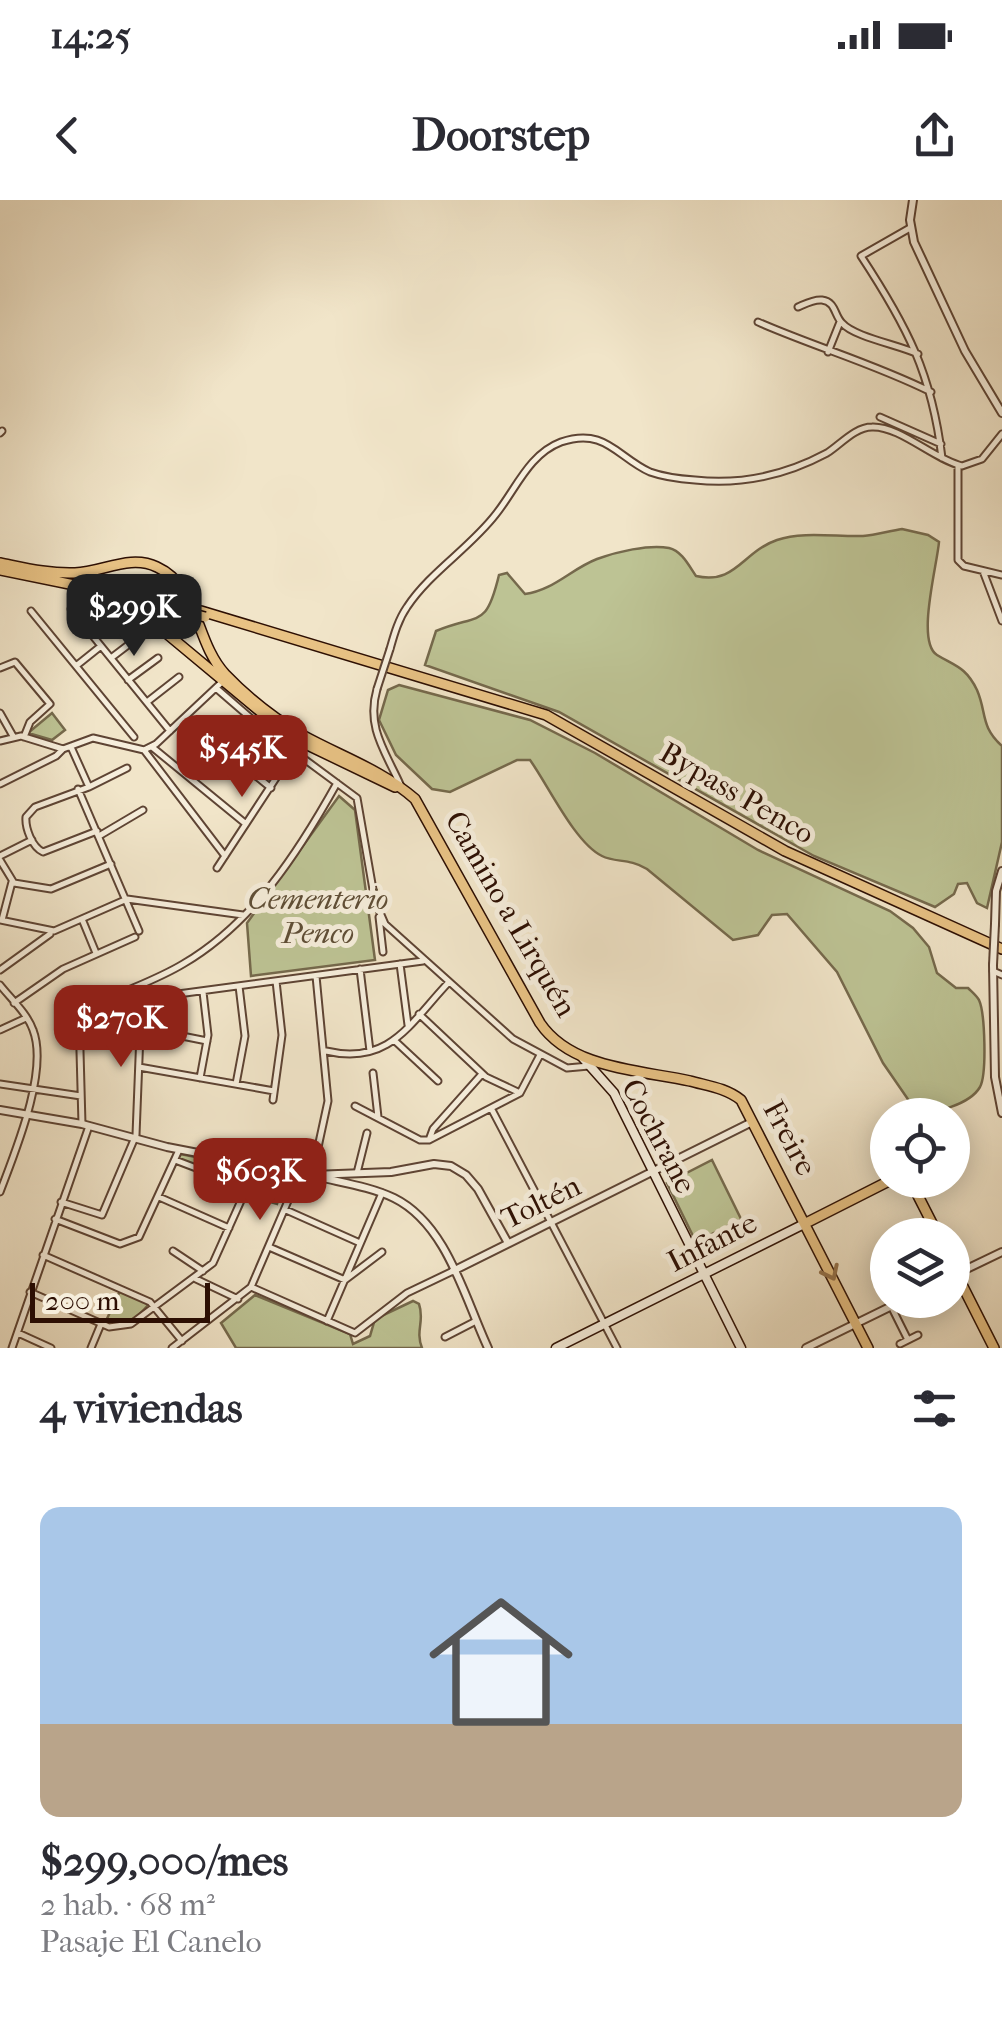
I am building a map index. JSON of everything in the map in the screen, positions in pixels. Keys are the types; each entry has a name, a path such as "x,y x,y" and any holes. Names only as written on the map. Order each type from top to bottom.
{"main road":[{"name":"Camino a Lirquén","path":"0,566 46,573 88,572 137,562 162,569 184,589 210,653 230,679 293,730 378,772 415,799 545,1030 563,1048 582,1057"},
{"name":"Camino a Lirquén","path":"0,566 99,590 154,623 219,685 297,746 402,789"},
{"name":"Bypass Penco","path":"46,573 203,614 556,719 799,858 1002,949"},
{"name":"Bypass Penco","path":"99,590 185,609"},
{"name":"Cochrane","path":"582,1057 614,1093 741,1348"},
{"name":"Freire","path":"582,1057 728,1091 744,1104 868,1348"},
{"name":"Infante","path":"556,1348 870,1191"},
{"path":"970,1302 994,1348"}],"street":[{"path":"913,200 910,228 952,328 1002,413"},
{"path":"910,228 861,256 895,307 918,354 931,392 942,458"},
{"path":"798,307 825,300 834,307 840,322 858,334 918,354"},
{"path":"758,322 828,352 896,374 931,392"},
{"path":"828,352 840,322"},
{"path":"880,417 940,444"},
{"path":"402,789 376,734 373,714 377,689 400,620 412,600 476,538 537,458 564,442 600,440 654,473 712,482 752,480 788,470 870,427 890,430 958,465 979,462 1002,434"},
{"path":"958,465 959,562 1002,576"},
{"path":"984,570 1002,621"},
{"path":"71,609 170,731"},
{"path":"31,611 134,737"},
{"path":"94,637 113,622"},
{"path":"111,658 132,642"},
{"path":"76,666 101,646"},
{"path":"128,680 158,658"},
{"path":"0,668 13,662 50,704 30,722 24,736"},
{"path":"147,702 179,676"},
{"path":"144,750 219,685"},
{"path":"0,713 13,736"},
{"path":"184,718 271,788"},
{"path":"0,741 24,736 67,748 89,787"},
{"path":"0,784 93,738 144,750 225,856"},
{"path":"152,746 247,824"},
{"path":"218,868 297,746 360,804 383,952"},
{"path":"127,768 28,812 26,824 32,840 38,850 45,852 98,834 144,810"},
{"path":"12,1348 85,1125 78,1016 186,962 244,915 279,876 337,783"},
{"path":"14,1003 56,974 137,934 127,899 78,789"},
{"path":"32,840 0,858 12,882 1,920 54,931"},
{"path":"0,890 12,882 51,890 111,864"},
{"path":"1002,871 996,891 993,968 995,1076 1002,1113"},
{"path":"0,970 54,931 127,899 244,915"},
{"path":"378,914 507,1035 572,1070 591,1066"},
{"path":"82,919 97,954"},
{"path":"141,1008 168,996 202,990 425,960"},
{"path":"400,964 408,1026"},
{"path":"993,968 1002,975"},
{"path":"360,969 370,1052"},
{"path":"312,1175 328,1105 316,975"},
{"path":"273,1100 282,1035 276,981"},
{"path":"326,1051 351,1054 384,1050 449,982"},
{"path":"0,985 26,1018 36,1046 28,1114 0,1192"},
{"path":"236,1084 245,1036 239,986"},
{"path":"61,1202 102,1215 136,1137 141,1008 131,989"},
{"path":"200,1078 207,1041 202,990"},
{"path":"419,1014 482,1074 520,1093"},
{"path":"0,1030 26,1018"},
{"path":"140,1028 207,1041"},
{"path":"394,1040 438,1081"},
{"path":"356,1106 420,1140 429,1140 520,1093 540,1055"},
{"path":"139,1067 274,1091"},
{"path":"373,1073 378,1117"},
{"path":"429,1140 433,1129 482,1074"},
{"path":"0,1084 81,1096"},
{"path":"491,1108 617,1348"},
{"path":"0,1110 312,1175 402,1203 426,1222 454,1271 488,1348"},
{"name":"Toltén","path":"326,1321 355,1333 411,1290 754,1122"},
{"path":"350,1184 367,1134"},
{"path":"55,1219 124,1244 141,1236 179,1150"},
{"path":"175,1160 212,1174 252,1177"},
{"path":"312,1175 391,1172 434,1164 455,1168 478,1189 508,1243"},
{"path":"30,1292 101,1324 127,1326 203,1272 216,1258 257,1165"},
{"path":"172,1348 251,1287 300,1173"},
{"path":"251,1287 326,1321 382,1194"},
{"path":"159,1197 229,1228"},
{"path":"285,1210 360,1244"},
{"path":"268,1246 345,1280"},
{"path":"173,1251 203,1272"},
{"path":"345,1280 382,1252"},
{"path":"970,1265 1002,1252"},
{"path":"42,1255 156,1306 182,1341"},
{"path":"194,1278 238,1299"},
{"path":"806,1348 870,1317"},
{"path":"897,1318 908,1340"},
{"path":"446,1337 476,1321"},
{"path":"91,1348 101,1324"},
{"path":"17,1332 52,1348"},
{"path":"900,1344 918,1336"}],"green space":[{"path":"902,529 939,542 929,603 931,647 969,676 987,726 1002,746 1002,842 987,908 977,903 967,883 958,884 954,894 935,907 814,856 559,712 425,665 436,631 485,612 499,575 507,573 525,594 545,588 597,559 633,549 661,547 678,552 696,576 710,578 730,572 765,545 787,537 863,536"},
{"path":"399,685 530,720 595,753 758,850 890,911 913,928 929,947 937,973 956,988 968,988 979,1000 984,1044 980,1087 968,1098 907,1098 883,1063 837,972 787,914 772,915 758,935 733,940 647,869 607,858 592,849 572,827 530,760 517,760 450,792 432,789 396,755 379,720 388,690"},
{"path":"52,713 65,730 52,740 28,733"},
{"name":"Cementerio Penco","path":"339,796 355,810 375,960 251,976 247,923"},
{"path":"180,1154 253,1168 245,1184 178,1159"},
{"path":"712,1160 741,1219 696,1242 667,1183"},
{"path":"269,1170 295,1178 292,1186 283,1184 277,1204 260,1199"},
{"path":"120,1291 149,1304 130,1322 105,1323"},
{"path":"255,1295 350,1334 353,1344 370,1336 375,1319 413,1301 421,1310 422,1348 236,1348 221,1323"}]}
